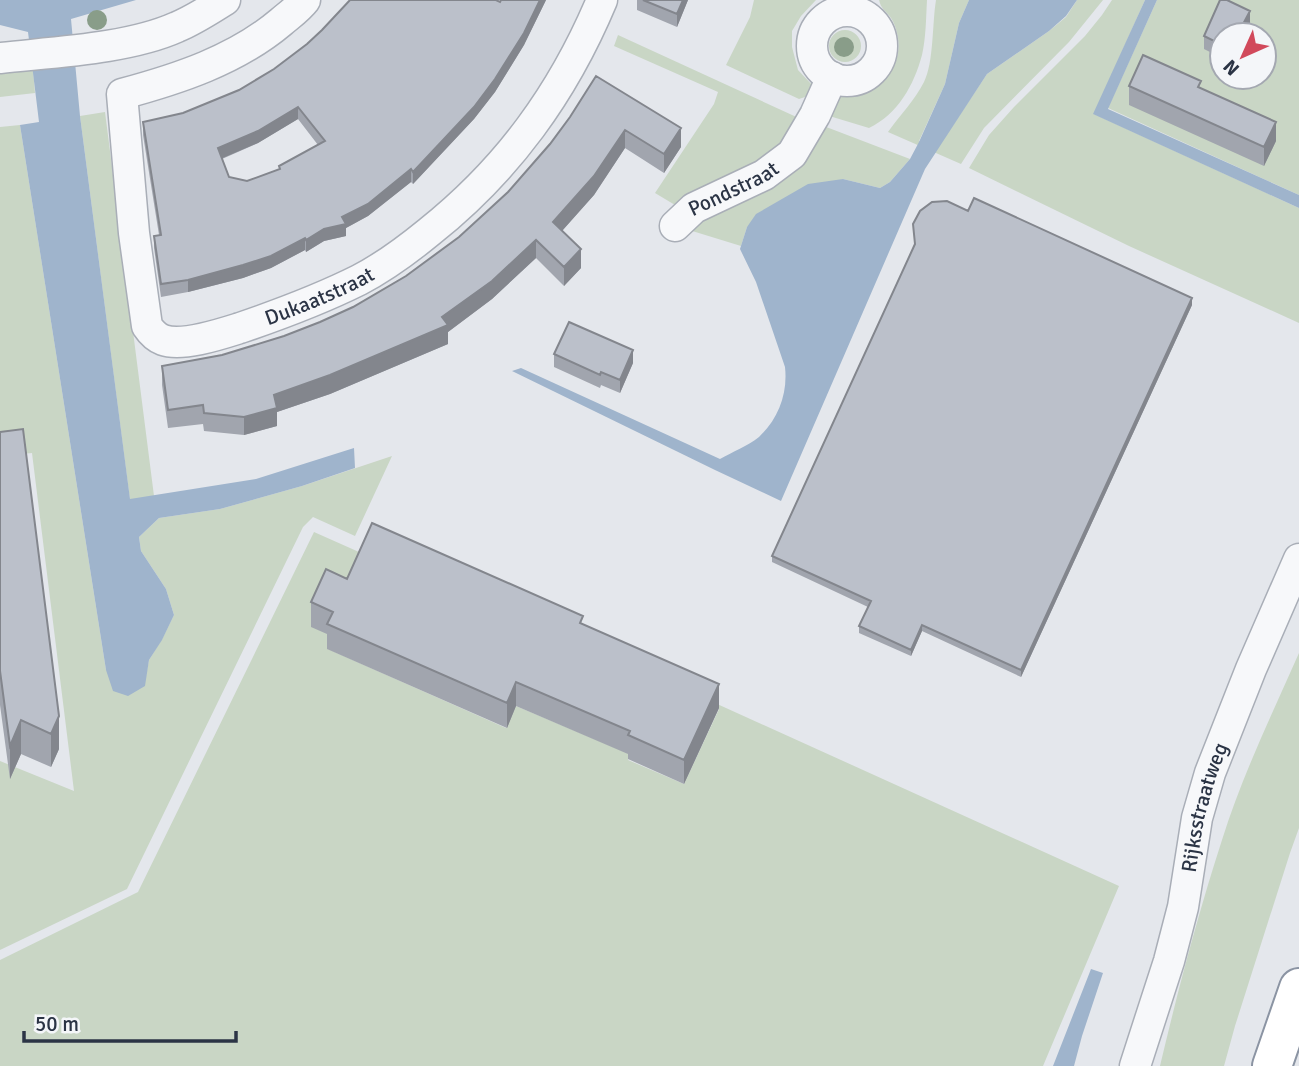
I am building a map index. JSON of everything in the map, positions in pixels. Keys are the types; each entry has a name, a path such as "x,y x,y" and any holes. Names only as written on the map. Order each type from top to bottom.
{"highway":[{"path":"1272,1066 1299,988"}],"street":[{"path":"0,58 89,49 138,40 175,28 225,0"},
{"name":"Dukaatstraat","path":"305,0 266,34 237,52 164,83 122,94 134,233 147,326 162,340 187,342 230,331 296,308 360,279 407,250 453,214 500,166 540,116 572,63 602,0"},
{"path":"859,6 877,28 882,52 877,64 868,74 845,81 832,77 817,64 812,43 820,24 828,17 859,6"},
{"name":"Pondstraat","path":"675,226 694,208 764,175 792,154 815,115 832,77"},
{"name":"Rijksstraatweg","path":"1135,1066 1170,961 1183,907 1197,818 1210,773 1251,668 1299,559"}],"green space":[{"path":"754,0 816,0 792,31 792,47 798,70 814,87 805,97 799,99 726,65 750,17"},
{"path":"879,0 927,0 926,28 922,55 909,88 888,115 869,128 826,115 834,96 856,96 871,91 886,79 896,62 899,43 897,31"},
{"path":"936,0 969,0 959,23 945,84 919,141 937,149 987,74 1049,31 1066,17 1077,0 1103,0 1069,42 984,128 961,164 888,132 916,95 927,74"},
{"path":"1112,0 1145,0 1094,114 1299,208 1299,323 1129,246 969,168 989,135 1085,36"},
{"path":"1157,0 1299,0 1299,195 1108,108"},
{"path":"845,30 856,35 861,46 856,57 845,62 834,57 829,46 834,35"},
{"path":"618,35 803,120 788,145 752,171 683,198 675,205 655,193 714,104 718,92 614,46"},
{"path":"33,69 35,93 0,97 0,72"},
{"path":"105,112 154,496 130,500 80,116"},
{"path":"20,125 106,670 144,686 149,660 174,615 166,589 141,551 139,537 159,518 220,509 302,486 392,456 355,536 313,517 303,527 127,889 0,950 0,761 74,791 32,453 0,456 0,127"},
{"path":"821,125 910,159 890,182 880,188 843,179 747,227 741,246 689,230"},
{"path":"314,532 596,649 1119,886 1043,1066 0,1066 0,960 138,892","holes":["333,636 719,708 684,784 628,760 630,754 516,706 506,728 328,649"]},
{"path":"1299,653 1299,828 1224,1066 1160,1066 1181,981 1230,816"}],"water":[{"path":"0,0 136,0 71,19 80,116 130,499 256,479 354,448 355,468 220,509 159,518 139,537 141,551 166,589 174,615 149,660 145,686 128,696 113,691 106,670 20,125 39,122 28,32 0,25"},
{"path":"969,0 1077,0 1066,16 1049,31 987,74 925,169 781,501 512,371 521,368 720,459 759,437 776,414 786,377 756,282 740,249 747,227 756,214 808,184 843,179 880,188 890,182 910,159 945,84 959,23"},
{"path":"1145,0 1157,0 1108,109 1299,195 1299,208 1093,114"},
{"path":"1091,969 1103,973 1074,1066 1053,1066"}],"building":[{"path":"350,0 540,0 524,33 474,107 413,172 411,169 368,204 342,217 346,224 324,229 271,256 188,280 161,284 154,236 161,235 143,122 183,113 239,90 274,69 322,30","holes":["298,107 325,141 279,166 280,169 247,181 229,177 218,148 258,131"]},
{"path":"643,0 683,0 677,14"},
{"path":"1220,0 1227,0 1250,11 1245,21 1211,21"},
{"path":"1143,55 1201,81 1198,87 1276,122 1264,147 1129,86"},
{"path":"596,76 681,128 664,154 625,130 594,176 553,222 581,249 564,267 536,240 492,281 442,317 448,325 330,375 274,395 277,408 244,417 204,413 203,405 168,410 162,366 222,355 320,322 353,307 406,276 459,237 508,192 550,144"},
{"path":"974,198 1192,298 1021,670 922,625 911,650 859,626 871,601 772,556 915,244 913,224 920,211 932,202 947,201 968,211"},
{"path":"569,322 633,350 620,380 601,372 600,375 554,354"},
{"path":"23,429 59,716 51,734 21,720 10,746 0,671 0,432"},
{"path":"372,523 583,616 580,623 719,684 684,760 628,735 630,731 516,682 507,703 327,624 333,612 311,602 326,569 347,579"}]}
